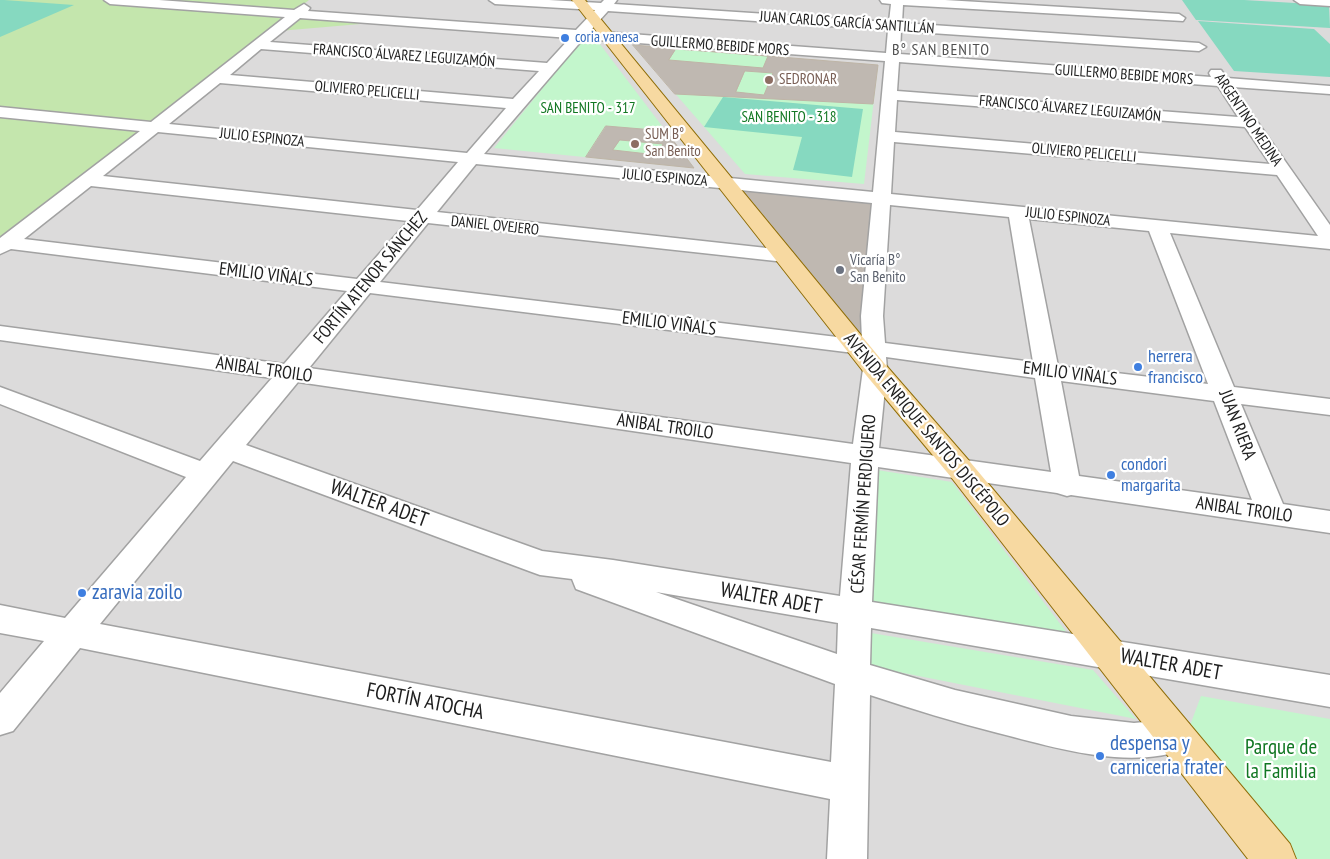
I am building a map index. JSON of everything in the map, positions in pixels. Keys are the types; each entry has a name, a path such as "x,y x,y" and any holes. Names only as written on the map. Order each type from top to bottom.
{"main road":[{"name":"AVENIDA ENRIQUE SANTOS DISCÉPOLO","path":"591,11 610,38 785,256 868,354 1276,859"}],"street":[{"path":"110,0 295,22 398,21 591,11"},
{"path":"3,245 160,124 275,32 295,22 314,0"},
{"path":"886,0 1179,18"},
{"name":"CÉSAR FERMÍN PERDIGUERO","path":"847,859 855,613 865,456 868,354 883,194 897,0"},
{"name":"ARGENTINO MEDINA","path":"1166,0 1329,236"},
{"path":"1300,0 1330,2"},
{"name":"JUAN CARLOS GARCÍA SANTILLÁN","path":"493,5 551,4 591,11 894,26 1199,47"},
{"name":"FORTÍN ATENOR SÁNCHEZ","path":"0,719 517,104 550,68 591,11"},
{"path":"313,28 464,14"},
{"name":"GUILLERMO BEBIDE MORS","path":"610,38 1330,90"},
{"name":"FRANCISCO ÁLVAREZ LEGUIZAMÓN","path":"259,45 550,68"},
{"name":"OLIVIERO PELICELLI","path":"218,78 517,104"},
{"name":"FRANCISCO ÁLVAREZ LEGUIZAMÓN","path":"890,95 1250,123"},
{"name":"JULIO ESPINOZA","path":"0,104 160,124"},
{"name":"JULIO ESPINOZA","path":"0,112 160,124 1329,236"},
{"name":"OLIVIERO PELICELLI","path":"887,136 1282,170"},
{"name":"DANIEL OVEJERO","path":"87,180 785,256"},
{"name":"JULIO ESPINOZA","path":"883,194 1018,212 1157,226 1329,236"},
{"path":"1018,212 1067,486"},
{"name":"JUAN RIERA","path":"1157,226 1272,514"},
{"name":"EMILIO VIÑALS","path":"3,245 363,287 868,354 1048,372 1330,407"},
{"name":"ANIBAL TROILO","path":"0,333 1330,522"},
{"path":"0,395 206,474"},
{"name":"WALTER ADET","path":"228,449 540,563 613,572 1330,692"},
{"path":"540,563 946,705 1068,733 1121,741 1152,741 1176,736"},
{"name":"FORTÍN ATOCHA","path":"0,619 850,784"}],"shaded area":[{"path":"0,0 1330,0 1330,859 0,859"}],"green space":[{"path":"0,0 309,0 0,240"},
{"path":"0,0 4,0 74,5 0,37"},
{"path":"1182,0 1244,0 1329,5 1330,28 1196,20"},
{"path":"297,16 384,22 279,31"},
{"path":"1198,21 1314,29 1330,44 1330,77 1234,71"},
{"name":"SAN BENITO - 317","path":"580,42 599,43 694,168 494,148"},
{"name":"SAN BENITO - 318","path":"633,45 878,65 864,184 745,174"},
{"path":"723,97 863,109 852,177 793,170 802,137 704,127"},
{"path":"871,469 952,482 1074,642 860,608"},
{"path":"865,632 1093,670 1136,719 863,665"},
{"name":"Parque de la Familia","path":"1201,696 1330,719 1330,859 1297,859 1189,728"}],"building":[{"name":"SEDRONAR","path":"633,45 878,65 873,104 675,94"},
{"path":"676,49 768,56 763,68 669,60"},
{"path":"745,71 773,73 764,95 736,92"},
{"name":"SUM B° San Benito","path":"606,126 666,131 694,168 586,157"},
{"path":"620,140 663,144 657,155 613,150"},
{"name":"Vicaría B° San Benito","path":"743,190 876,201 865,339"}],"place":[{"name":"coria vanesa","path":"565,38"},
{"name":"SEDRONAR","path":"769,80"},
{"name":"SUM B° San Benito","path":"635,144"},
{"name":"Vicaría B° San Benito","path":"840,270"},
{"name":"herrera francisco","path":"1138,367"},
{"name":"condori margarita","path":"1111,475"},
{"name":"zaravia zoilo","path":"82,593"},
{"name":"despensa y carniceria frater","path":"1100,756"}],"district":[{"name":"B° SAN BENITO","path":"941,50"}]}
